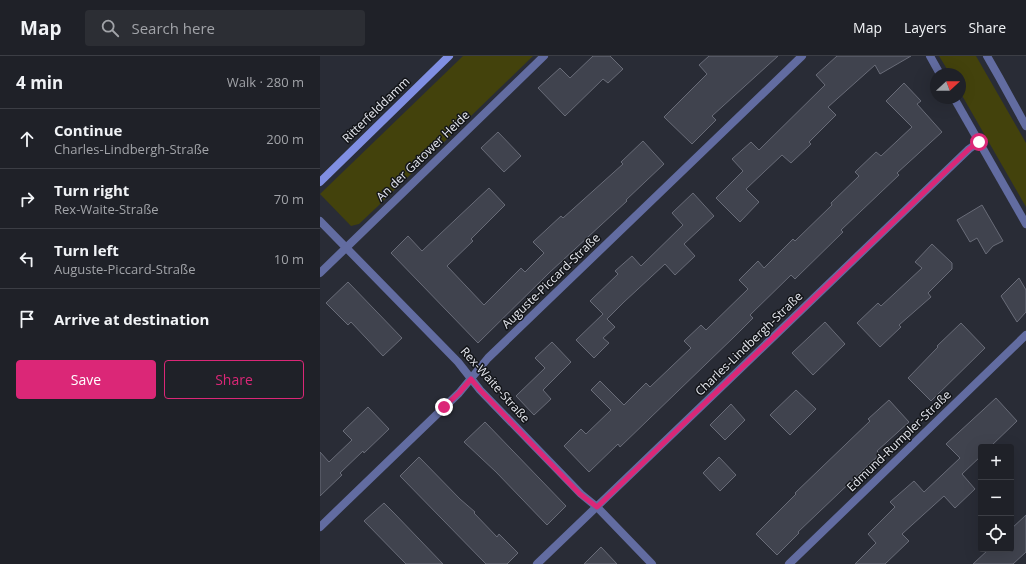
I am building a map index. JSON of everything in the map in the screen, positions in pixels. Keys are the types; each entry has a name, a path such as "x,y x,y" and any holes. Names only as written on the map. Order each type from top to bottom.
{"main road":[{"name":"Ritterfelddamm","path":"320,182 449,56"}],"street":[{"name":"An der Gatower Heide","path":"320,273 544,56"},
{"name":"Auguste-Piccard-Straße","path":"320,527 459,393 488,358 802,56"},
{"path":"930,56 937,68"},
{"path":"987,56 1026,126"},
{"path":"957,104 1026,224"},
{"name":"Charles-Lindbergh-Straße","path":"537,564 969,149 979,142"},
{"name":"Rex-Waite-Straße","path":"320,221 458,362 480,390 580,494 597,507 652,564"},
{"name":"Edmund-Rumpler-Straße","path":"789,564 1026,335"}],"shaded area":[{"path":"463,56 533,56 359,224 351,226 320,194"},
{"path":"939,56 976,56 1026,143 1026,207 966,102 966,68 946,68"}],"building":[{"path":"593,56 610,56 623,69 608,83 603,79 565,116 538,88 560,68 570,78"},
{"path":"709,56 778,56 712,116 716,120 692,144 664,117 707,74 699,65"},
{"path":"837,56 911,56 880,74 875,65 828,107 836,115 809,142 811,144 791,163 782,155 746,189 759,202 740,222 716,198 743,171 732,159 751,142 759,150 825,85 816,75"},
{"path":"904,83 921,101 917,104 942,132 897,173 899,175 841,230 843,232 795,279 791,275 750,315 753,318 735,336 620,447 618,444 589,472 564,446 581,429 586,434 611,410 591,390 600,381 624,405 646,383 650,387 691,348 684,341 701,325 706,330 748,289 739,280 758,261 764,268 793,239 795,241 832,205 831,203 859,176 855,172 876,152 881,156 912,127 886,101"},
{"path":"498,132 521,156 504,172 481,148"},
{"path":"643,141 664,164 626,200 627,201 549,273 478,343 391,253 408,236 422,251 489,188 505,205 471,239 473,241 447,266 484,305 521,268 525,272 544,253 533,242 561,216 563,218 623,164 621,162"},
{"path":"693,193 714,216 684,244 695,256 675,275 665,264 607,319 615,327 603,338 609,343 594,358 576,340 603,314 590,301 618,274 615,271 632,256 641,266 683,225 672,213"},
{"path":"982,205 1003,241 993,246 986,254 977,238 970,242 957,220"},
{"path":"932,244 952,263 952,269 928,293 931,297 899,325 901,327 880,347 857,323 878,303 881,306 922,268 915,262"},
{"path":"1019,278 1026,290 1026,312 1017,322 1001,296"},
{"path":"348,282 402,338 383,356 351,322 348,325 326,303"},
{"path":"825,322 845,344 813,375 792,353"},
{"path":"961,323 985,348 931,401 908,378 938,347 937,346"},
{"path":"552,342 571,362 543,390 551,399 534,415 516,396 545,368 535,358"},
{"path":"796,390 816,409 790,435 770,415"},
{"path":"996,398 1017,421 993,444 978,444 978,459 962,474 975,489 955,508 944,496 902,534 909,541 885,564 855,564 876,543 868,534 895,507 890,502 914,481 924,492 960,458 946,444"},
{"path":"889,400 909,422 877,451 880,454 798,532 799,533 777,555 756,534 796,494 795,493 870,421 868,419"},
{"path":"731,404 745,420 725,440 710,425"},
{"path":"368,407 389,429 340,473 342,475 320,496 320,452 329,462 352,440 343,431"},
{"path":"485,422 566,506 547,525 496,472 464,442"},
{"path":"419,457 460,499 475,512 474,513 497,537 499,534 518,553 507,564 486,564 400,476"},
{"path":"719,457 736,475 720,491 703,473"},
{"path":"384,503 443,564 406,564 364,521"},
{"path":"1026,515 1026,552 1013,564 973,564 986,552 1014,552 1014,526"},
{"path":"601,547 617,564 584,564"}],"route":[{"path":"444,407 471,379 580,494 597,507 969,149 979,142"}]}
